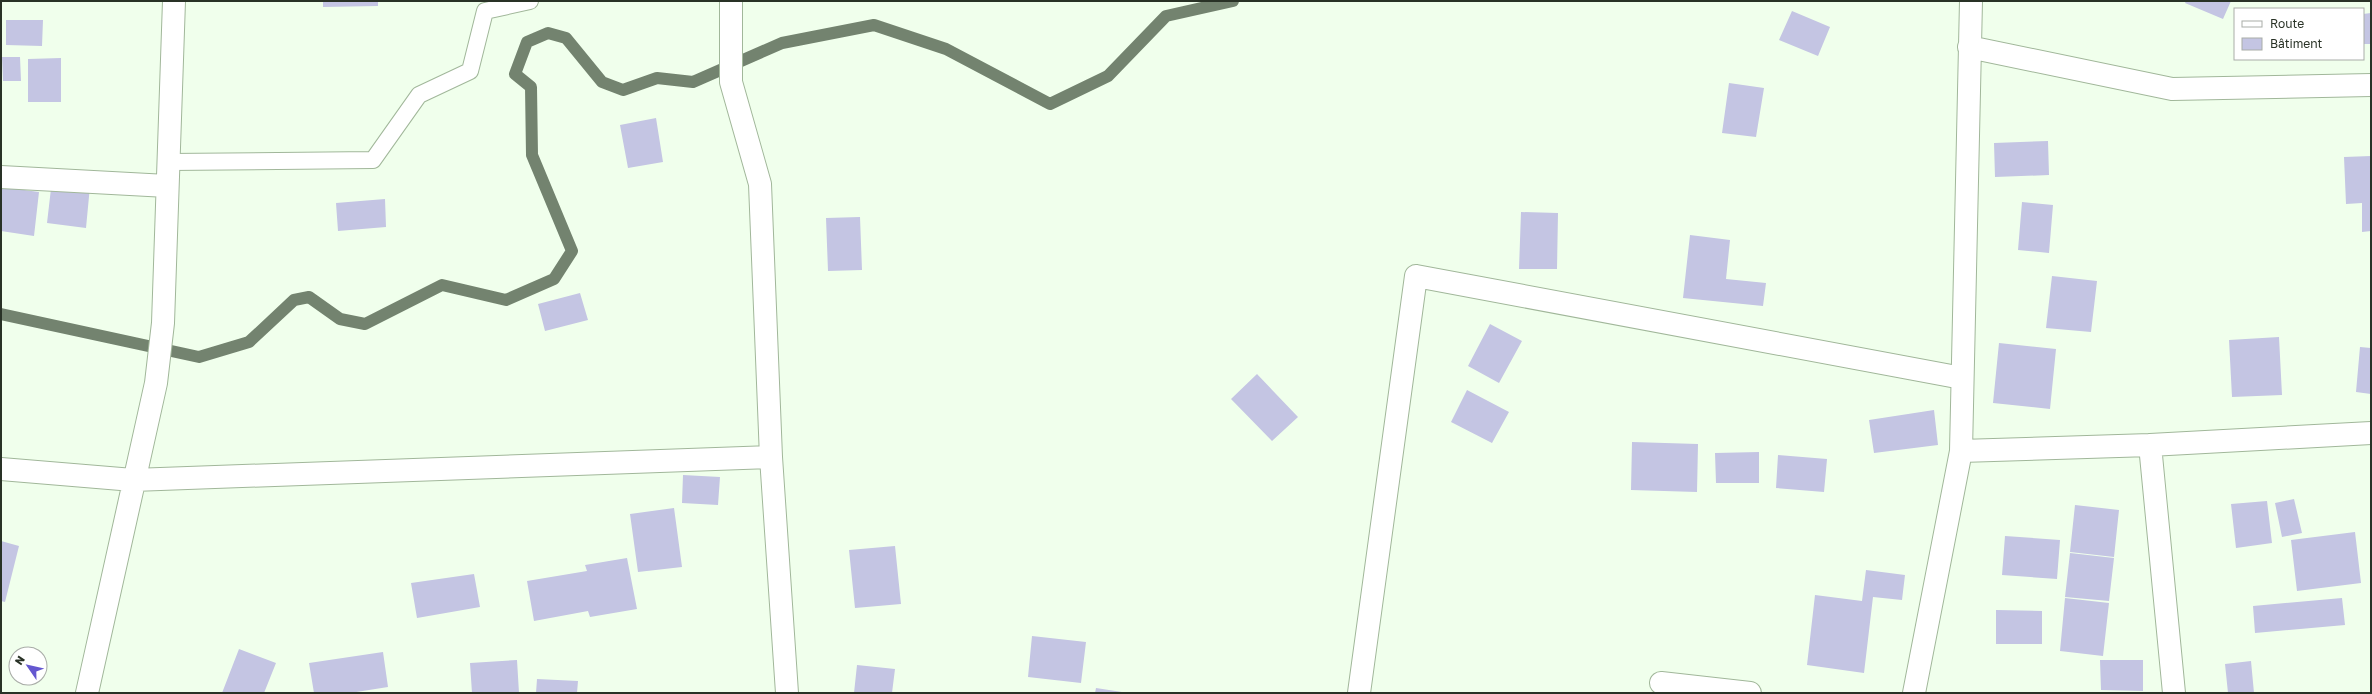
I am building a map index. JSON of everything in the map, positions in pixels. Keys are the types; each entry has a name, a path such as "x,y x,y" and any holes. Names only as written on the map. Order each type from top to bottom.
{"street":[{"path":"87,693 133,480 156,383 163,323 174,1"},
{"path":"731,1 731,82 760,184 772,457 787,693"},
{"path":"1914,693 1961,451 1971,1"},
{"path":"1969,47 2172,89 2371,85"},
{"path":"1,177 167,186"},
{"path":"1359,693 1416,276 1962,378"},
{"path":"1961,451 2150,444 2371,433"},
{"path":"2150,444 2174,693"},
{"path":"1,469 133,480 772,457"},
{"path":"1661,683 1750,693"}],"lane":[{"path":"169,162 373,160 420,95 470,71 485,11 530,1"}],"building":[{"path":"323,1 378,1 378,6 323,7"},
{"path":"2186,1 2231,1 2223,19 2185,3"},
{"path":"1792,11 1830,27 1818,56 1779,40"},
{"path":"2371,13 2371,44 2364,44 2364,14"},
{"path":"6,20 43,20 42,46 6,45"},
{"path":"2,57 20,57 21,81 3,81"},
{"path":"61,58 61,102 28,102 28,59"},
{"path":"1729,83 1764,88 1756,137 1722,133"},
{"path":"656,118 663,162 628,168 620,125"},
{"path":"2048,141 2049,175 1995,177 1994,143"},
{"path":"2371,156 2371,231 2362,232 2362,203 2346,204 2344,157"},
{"path":"52,180 90,186 86,228 47,223"},
{"path":"2,187 39,192 34,236 1,231"},
{"path":"385,199 386,227 338,231 336,203"},
{"path":"2022,202 2053,205 2049,253 2018,250"},
{"path":"1521,212 1558,213 1557,269 1519,269"},
{"path":"860,217 862,270 828,271 826,218"},
{"path":"1690,235 1730,240 1726,279 1766,283 1763,306 1683,298"},
{"path":"2052,276 2097,281 2091,332 2046,328"},
{"path":"580,293 588,320 545,331 538,304"},
{"path":"1490,324 1522,341 1499,383 1468,366"},
{"path":"2279,337 2282,395 2232,397 2229,340"},
{"path":"1999,343 2056,349 2050,409 1993,403"},
{"path":"2360,347 2371,348 2371,394 2356,392"},
{"path":"1257,374 1298,417 1272,441 1231,399"},
{"path":"1467,390 1509,412 1492,443 1451,422"},
{"path":"1934,410 1938,445 1874,453 1869,420"},
{"path":"1632,442 1698,444 1697,492 1631,490"},
{"path":"1759,452 1759,483 1716,483 1715,453"},
{"path":"1778,455 1827,459 1824,492 1776,488"},
{"path":"683,475 720,477 718,505 682,503"},
{"path":"2294,499 2302,533 2282,537 2275,503"},
{"path":"2267,501 2272,543 2236,548 2231,504"},
{"path":"2075,505 2119,510 2114,557 2070,552"},
{"path":"674,508 682,567 638,572 630,514"},
{"path":"2355,532 2361,583 2297,591 2291,540"},
{"path":"2005,536 2060,540 2057,579 2002,575"},
{"path":"1,541 19,546 5,602 1,601"},
{"path":"895,546 901,604 855,608 849,550"},
{"path":"2070,553 2114,558 2109,601 2065,597"},
{"path":"627,558 637,609 590,617 588,611 534,621 527,581 587,571 585,565"},
{"path":"1866,570 1905,575 1902,600 1873,597 1864,673 1807,665 1815,595 1862,601"},
{"path":"474,574 480,607 417,618 411,583"},
{"path":"2065,598 2109,603 2103,656 2060,651"},
{"path":"2342,598 2345,625 2255,633 2253,606"},
{"path":"1996,610 2042,611 2042,644 1996,644"},
{"path":"1032,636 1086,642 1081,683 1028,677"},
{"path":"239,649 276,663 264,693 222,693"},
{"path":"383,652 388,687 350,693 314,693 309,663"},
{"path":"517,660 519,693 472,693 470,663"},
{"path":"2100,660 2143,660 2143,691 2101,690"},
{"path":"2251,661 2254,693 2228,693 2225,664"},
{"path":"857,665 895,669 892,693 854,693"},
{"path":"537,679 578,681 577,693 536,693"},
{"path":"1096,688 1122,692 1122,693 1095,693"}],"waterway":[{"path":"1,314 199,357 249,342 294,300 309,297 340,319 365,324 442,285 506,300 554,279 572,251 532,155 531,87 515,74 527,42 548,33 566,38 602,82 623,90 657,78 693,82 782,43 874,25 946,49 1050,104 1108,76 1166,16 1233,1"}]}
